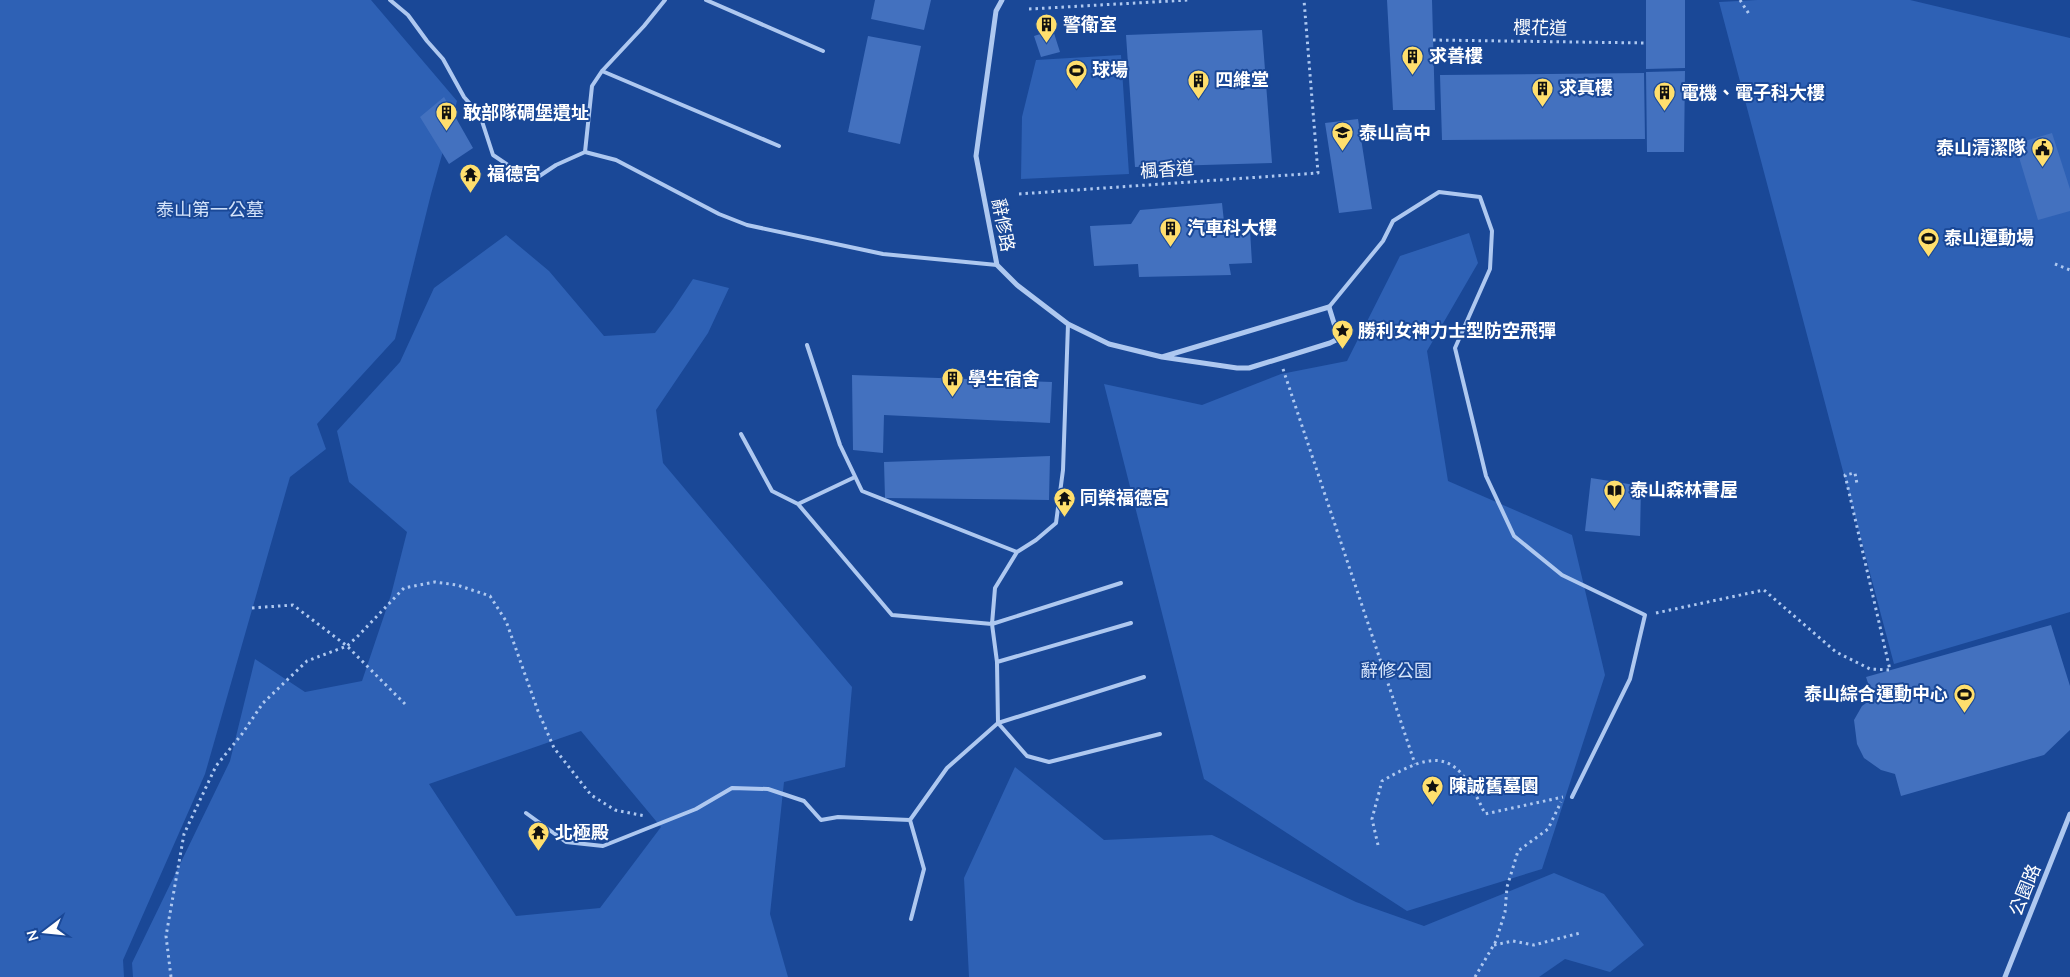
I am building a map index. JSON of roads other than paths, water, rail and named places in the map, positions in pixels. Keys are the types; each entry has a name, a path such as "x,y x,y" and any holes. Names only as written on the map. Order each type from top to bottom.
{"street":[{"name":"辭修路","path":"1002,0 996,11 976,156 997,265 1017,285 1068,324 1109,344 1162,357 1237,368 1249,368 1336,340 1338,336 1329,307"},
{"path":"1162,357 1329,307"},
{"name":"公園路","path":"2006,977 2070,814"}],"lane":[{"path":"390,0 408,15 443,59 464,97 480,115 493,155 532,181 556,165 585,152 616,160 719,214 747,226 883,254 997,265"},
{"path":"585,152 592,86 602,71 644,26 665,0"},
{"path":"706,0 823,51"},
{"path":"602,71 779,146"},
{"path":"1329,307 1383,241 1393,221 1439,192 1480,197 1492,232 1490,269 1455,348 1486,476 1514,536 1562,575 1645,615 1630,679 1572,797"},
{"path":"1068,324 1063,470 1056,523 1036,540 1017,552 995,588 992,624 997,662 998,723 1027,756 1049,762 1160,734"},
{"path":"807,345 840,445 862,491 1017,552"},
{"path":"741,434 772,491 798,504 892,615 992,624 1121,583"},
{"path":"798,504 856,477"},
{"path":"997,662 1131,623"},
{"path":"910,820 947,768 998,723 1144,677"},
{"path":"526,813 566,842 602,846 696,809 732,788 768,789 804,801 821,820 838,817 910,820"},
{"path":"910,820 924,869 911,919"}],"place":[{"name":"警衛室","path":"1047,44"},
{"name":"求善樓","path":"1413,75"},
{"name":"球場","path":"1076,89"},
{"name":"四維堂","path":"1199,99"},
{"name":"求真樓","path":"1543,107"},
{"name":"電機、電子科大樓","path":"1665,112"},
{"name":"敢部隊碉堡遺址","path":"447,132"},
{"name":"泰山高中","path":"1343,152"},
{"name":"泰山清潔隊","path":"2042,167"},
{"name":"福德宮","path":"471,193"},
{"name":"汽車科大樓","path":"1171,247"},
{"name":"泰山運動場","path":"1928,257"},
{"name":"勝利女神力士型防空飛彈","path":"1342,350"},
{"name":"學生宿舍","path":"952,398"},
{"name":"泰山森林書屋","path":"1614,509"},
{"name":"同榮福德宮","path":"1064,517"},
{"name":"泰山綜合運動中心","path":"1964,713"},
{"name":"陳誠舊墓園","path":"1433,805"},
{"name":"北極殿","path":"539,852"}],"park label":[{"name":"泰山第一公墓","path":"210,210"},
{"name":"辭修公園","path":"1396,671"}]}
